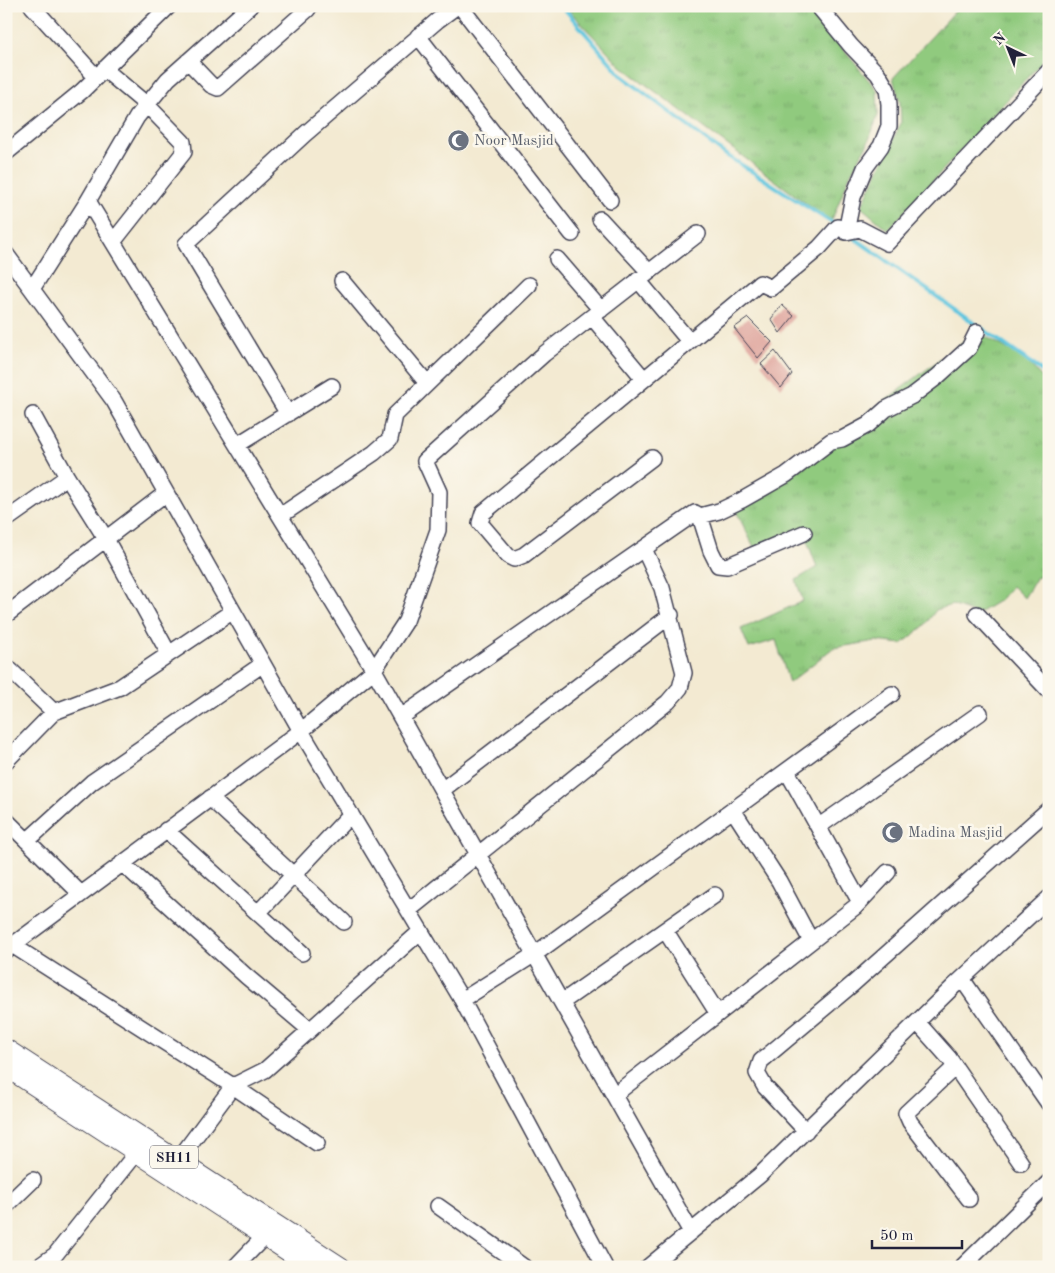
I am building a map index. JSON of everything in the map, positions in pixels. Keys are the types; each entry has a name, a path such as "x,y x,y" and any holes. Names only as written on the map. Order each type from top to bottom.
{"main road":[{"name":"SH11","path":"10,1062 264,1237 312,1267"},
{"name":"SH11","path":"10,1062 178,1160 341,1267"}],"street":[{"path":"32,6 100,73 147,105 184,142 184,152 113,242"},
{"path":"32,289 88,201 137,117 168,79 250,6"},
{"path":"288,414 186,244 305,134 418,36 458,6 610,200"},
{"path":"818,6 851,46 878,74 887,88 889,104 890,126 866,168 853,197 846,232 860,229 888,243 1049,71"},
{"path":"6,153 100,73 163,8"},
{"path":"188,61 211,85 218,88 308,9"},
{"path":"418,36 572,234"},
{"path":"88,201 374,670 690,1232"},
{"path":"600,219 644,276 689,341"},
{"path":"652,458 524,555 514,559 508,556 480,523 483,513 689,341 760,283 771,288 819,248 838,227"},
{"path":"317,1143 233,1086 9,947 301,731 374,670 406,620 438,530 439,492 425,461 544,354 698,234"},
{"path":"6,254 114,402 301,731 462,1000 605,1267"},
{"path":"557,259 644,379"},
{"path":"342,281 427,383"},
{"path":"280,516 390,439 395,415 530,285"},
{"path":"700,516 742,500 786,475 831,441 842,439 868,425 886,409 912,396 937,377 969,348 977,332"},
{"path":"237,445 332,386"},
{"path":"33,415 67,477 106,539 169,654"},
{"path":"6,520 67,477"},
{"path":"6,614 166,493"},
{"path":"400,716 695,513 700,516 711,551 718,565 726,566 804,533"},
{"path":"409,910 668,702 680,688 684,673 671,615 662,588 644,549"},
{"path":"6,761 54,712 120,687 233,611"},
{"path":"977,614 1046,682"},
{"path":"442,790 671,615"},
{"path":"27,841 92,782 263,664"},
{"path":"6,666 54,712"},
{"path":"462,1000 535,954 892,694"},
{"path":"818,827 980,714"},
{"path":"787,771 860,902"},
{"path":"210,798 344,922"},
{"path":"806,1131 765,1087 757,1073 761,1061 854,983 1049,809"},
{"path":"732,810 779,881 812,941"},
{"path":"258,912 351,814"},
{"path":"6,820 80,893"},
{"path":"166,830 302,953"},
{"path":"122,863 246,976 310,1030"},
{"path":"614,1095 860,902 888,872"},
{"path":"562,1002 715,895"},
{"path":"648,1267 760,1175 917,1022 1049,898"},
{"path":"665,930 718,1014"},
{"path":"178,1160 233,1086 265,1070 421,931"},
{"path":"962,979 1049,1104"},
{"path":"917,1022 955,1067 1020,1162"},
{"path":"955,1067 906,1113 910,1122 969,1199"},
{"path":"38,1267 55,1255 138,1151"},
{"path":"6,1206 33,1180"},
{"path":"962,1267 1049,1182"},
{"path":"438,1206 524,1267"},
{"path":"235,1267 264,1237"}],"green space":[{"path":"565,6 807,6 877,90 878,115 867,145 850,175 831,222 621,66"},
{"path":"960,6 1049,6 1049,54 888,230 861,207 901,123 900,102 893,78"},
{"path":"977,332 1024,358 1049,385 1049,578 1037,577 1024,598 1012,586 1000,600 977,614 952,605 936,610 924,626 902,644 876,641 833,648 789,683 776,640 749,648 741,629 803,601 796,580 817,567 804,533 757,553 736,511"}],"building":[{"path":"782,305 794,316 780,333 771,319"},
{"path":"748,318 772,342 758,358 734,328"},
{"path":"775,351 792,374 781,388 761,364"}],"waterway":[{"path":"562,6 622,76 726,155 834,224"},
{"path":"850,235 1049,376"}],"place":[{"name":"Noor Masjid","path":"458,140"},
{"name":"Madina Masjid","path":"892,832"}]}
